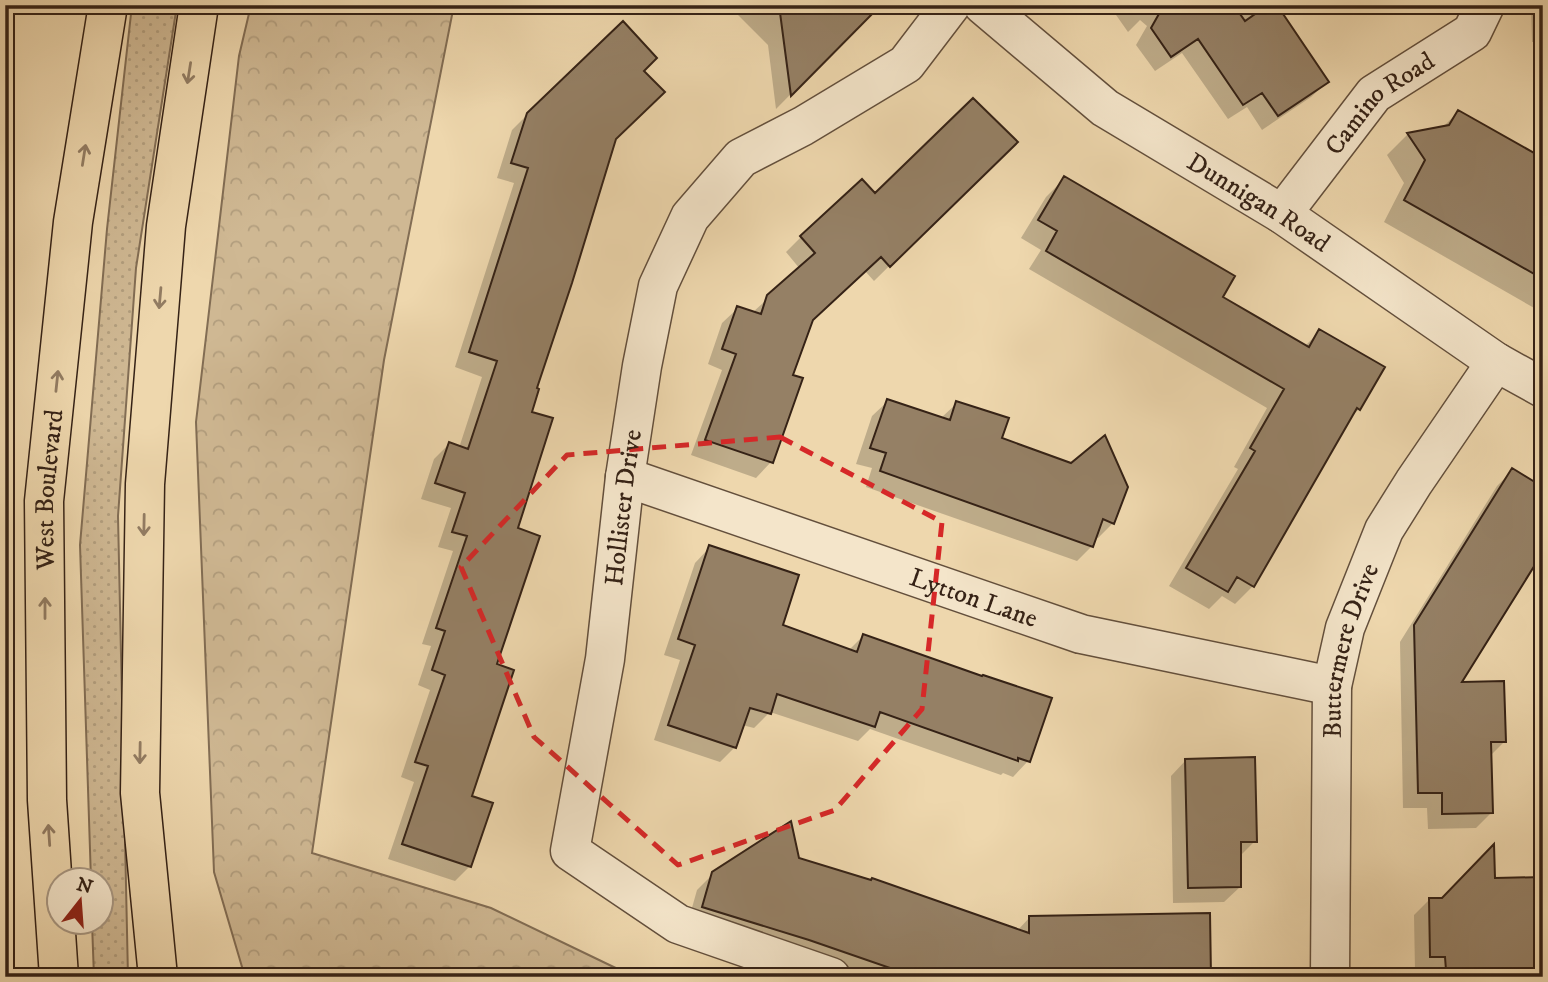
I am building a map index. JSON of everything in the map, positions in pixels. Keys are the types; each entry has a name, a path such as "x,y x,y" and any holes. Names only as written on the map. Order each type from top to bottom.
{"main road":[{"name":"West Boulevard","path":"59,977 47,800 44,501 74,222 107,5"},
{"path":"158,977 140,793 145,484 166,226 199,5"}],"street":[{"name":"Hollister Drive","path":"831,977 678,924 570,851 605,659 625,477 642,366 658,286 690,217 741,158 803,126 906,64 951,5"},
{"name":"Dunnigan Road","path":"983,5 1105,108 1282,214 1496,362 1543,388"},
{"name":"Camino Road","path":"1282,214 1374,94 1472,32 1485,5"},
{"name":"Buttermere Drive","path":"1330,977 1332,687 1345,628 1384,530 1496,362"},
{"name":"Lytton Lane","path":"625,477 1081,634 1332,687"}],"highlighted area":[{"path":"780,437 942,522 922,709 835,810 678,865 534,737 461,567 567,455"}],"green space":[{"path":"132,5 177,5 136,268 118,516 128,977 94,977 92,936 116,936 116,866 91,866 80,545 107,229"},
{"path":"251,5 454,5 384,360 312,853 491,908 624,972 624,977 245,977 214,872 196,422 239,56"}],"building":[{"path":"779,5 881,5 791,96"},
{"path":"1164,5 1247,5 1238,11 1245,21 1268,5 1277,5 1329,82 1278,116 1262,93 1243,105 1198,39 1171,57 1151,28"},
{"path":"623,21 657,58 644,71 665,92 616,139 537,388 539,389 532,412 553,418 518,528 540,536 497,664 514,670 472,796 493,803 471,867 402,844 428,766 415,762 445,675 432,670 445,631 436,628 467,536 452,532 465,493 435,483 449,442 468,449 497,361 469,352 528,168 511,163 527,113"},
{"path":"973,98 1018,142 890,267 881,257 813,320 793,375 803,378 773,463 705,440 736,354 722,349 737,306 761,314 767,295 815,253 800,236 862,179 875,193"},
{"path":"1458,110 1543,158 1543,279 1404,200 1425,160 1407,133 1449,125"},
{"path":"1064,176 1235,276 1223,297 1309,347 1319,329 1385,367 1360,410 1357,408 1254,587 1237,577 1228,592 1186,568 1255,451 1250,448 1284,389 1046,251 1057,231 1038,220"},
{"path":"887,399 950,420 956,401 1009,418 1002,438 1071,463 1105,435 1128,487 1114,524 1103,519 1093,547 880,471 886,453 870,448"},
{"path":"1512,468 1543,487 1543,552 1462,682 1504,681 1506,742 1491,742 1493,813 1442,814 1442,793 1418,793 1414,625"},
{"path":"709,545 799,575 783,625 857,652 863,634 1052,698 1030,762 1018,758 1018,761 880,712 875,727 777,694 771,714 750,708 736,748 668,725 695,645 678,639"},
{"path":"1255,757 1257,842 1241,842 1241,887 1188,888 1185,759"},
{"path":"791,821 799,858 871,880 872,878 1029,933 1029,916 1210,913 1211,977 916,977 702,907 712,872"},
{"path":"1494,844 1495,878 1543,877 1543,968 1446,970 1445,957 1430,957 1429,898 1442,898"}]}
